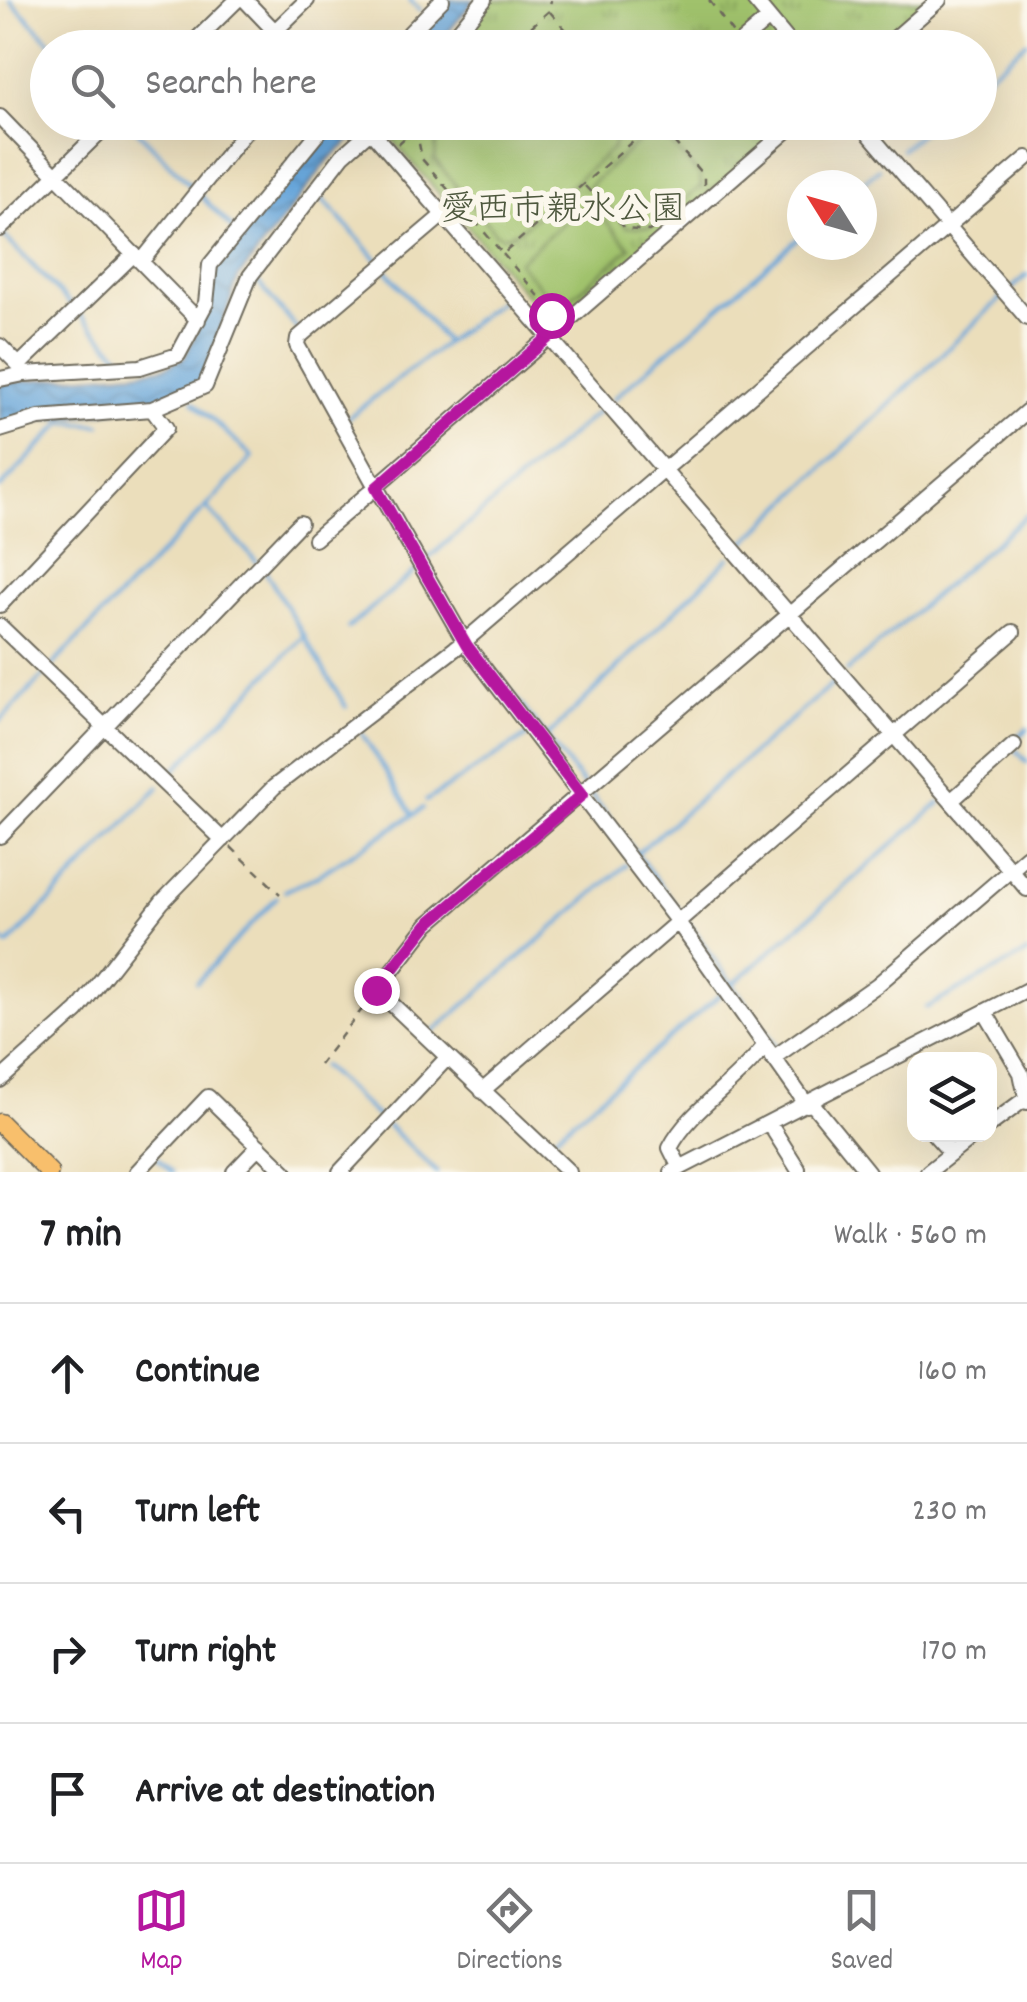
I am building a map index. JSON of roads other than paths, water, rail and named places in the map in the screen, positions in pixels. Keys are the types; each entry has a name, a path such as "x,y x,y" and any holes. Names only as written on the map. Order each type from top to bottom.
{"main road":[{"path":"0,1124 49,1172"}],"street":[{"path":"206,30 237,0"},
{"path":"245,0 274,30"},
{"path":"276,30 307,0"},
{"path":"413,30 442,0"},
{"path":"460,30 484,0"},
{"path":"754,0 779,30"},
{"path":"905,30 939,0"},
{"path":"755,30 769,18"},
{"path":"0,117 198,320"},
{"path":"0,229 92,140"},
{"path":"22,370 137,258 238,140"},
{"path":"0,379 22,370 140,367 170,359 184,346 206,304 210,265 312,140"},
{"path":"0,430 40,418 152,410 205,386 250,276 358,140"},
{"path":"381,140 1027,889"},
{"path":"315,539 376,488 545,331 775,140"},
{"path":"875,140 1027,318"},
{"path":"0,1080 77,1010 162,902 274,787 339,733 465,640 1027,158"},
{"path":"444,214 298,338 305,359 434,595 465,640 678,922 769,1052 868,1172"},
{"path":"0,346 22,370"},
{"path":"0,605 161,434 166,422 152,410"},
{"path":"569,1172 376,990 428,924 1027,411"},
{"path":"0,836 300,523"},
{"path":"0,626 223,840"},
{"path":"482,1091 1013,632"},
{"path":"950,801 1014,746"},
{"path":"1027,856 877,985 769,1052 709,1106 682,1124 670,1148 676,1170 1027,990"},
{"path":"985,1012 1021,1072 1026,1100 997,1120"},
{"path":"340,1172 448,1058"},
{"path":"136,1172 208,1097 286,1172"},
{"path":"769,1123 798,1169"},
{"path":"941,1142 951,1153"},
{"path":"932,1171 965,1142"},
{"path":"234,1172 259,1146"}],"water":[{"path":"451,0 474,0 450,30 422,30"},
{"path":"317,140 352,140 330,158 238,278 204,377 166,399 139,406 0,425 0,383 136,372 166,367 185,357 199,327 210,275"}],"waterway":[{"path":"10,0 39,30"},
{"path":"410,0 420,10"},
{"path":"997,68 1027,42"},
{"path":"146,140 195,190"},
{"path":"902,149 912,140"},
{"path":"199,194 233,229"},
{"path":"321,197 380,263"},
{"path":"0,232 73,307"},
{"path":"613,399 787,248"},
{"path":"386,270 446,342"},
{"path":"1010,290 1027,275"},
{"path":"256,280 298,330"},
{"path":"741,546 1002,297"},
{"path":"345,420 504,298"},
{"path":"78,312 127,363"},
{"path":"193,402 253,457 206,507 257,562"},
{"path":"423,563 601,409"},
{"path":"0,488 63,422 100,425"},
{"path":"49,669 206,507"},
{"path":"396,507 406,525"},
{"path":"847,671 1027,515"},
{"path":"547,737 729,558"},
{"path":"264,569 346,707"},
{"path":"348,628 415,571"},
{"path":"166,779 305,635"},
{"path":"0,721 45,674"},
{"path":"497,674 584,785"},
{"path":"636,854 835,682"},
{"path":"1015,739 1027,729"},
{"path":"361,732 413,815 423,808"},
{"path":"426,801 530,734"},
{"path":"1017,751 1027,762"},
{"path":"0,938 8,945 159,787"},
{"path":"591,794 681,912"},
{"path":"732,985 940,803"},
{"path":"285,891 317,876 413,815"},
{"path":"430,1035 626,865"},
{"path":"197,982 277,897"},
{"path":"687,921 777,1047"},
{"path":"926,1008 1027,953"},
{"path":"548,1142 722,993"},
{"path":"322,1066 381,1120"},
{"path":"813,1118 833,1140"},
{"path":"388,1126 437,1172"},
{"path":"157,1158 172,1172"}],"park label":[{"name":"愛西市親水公園","path":"563,207"}]}
